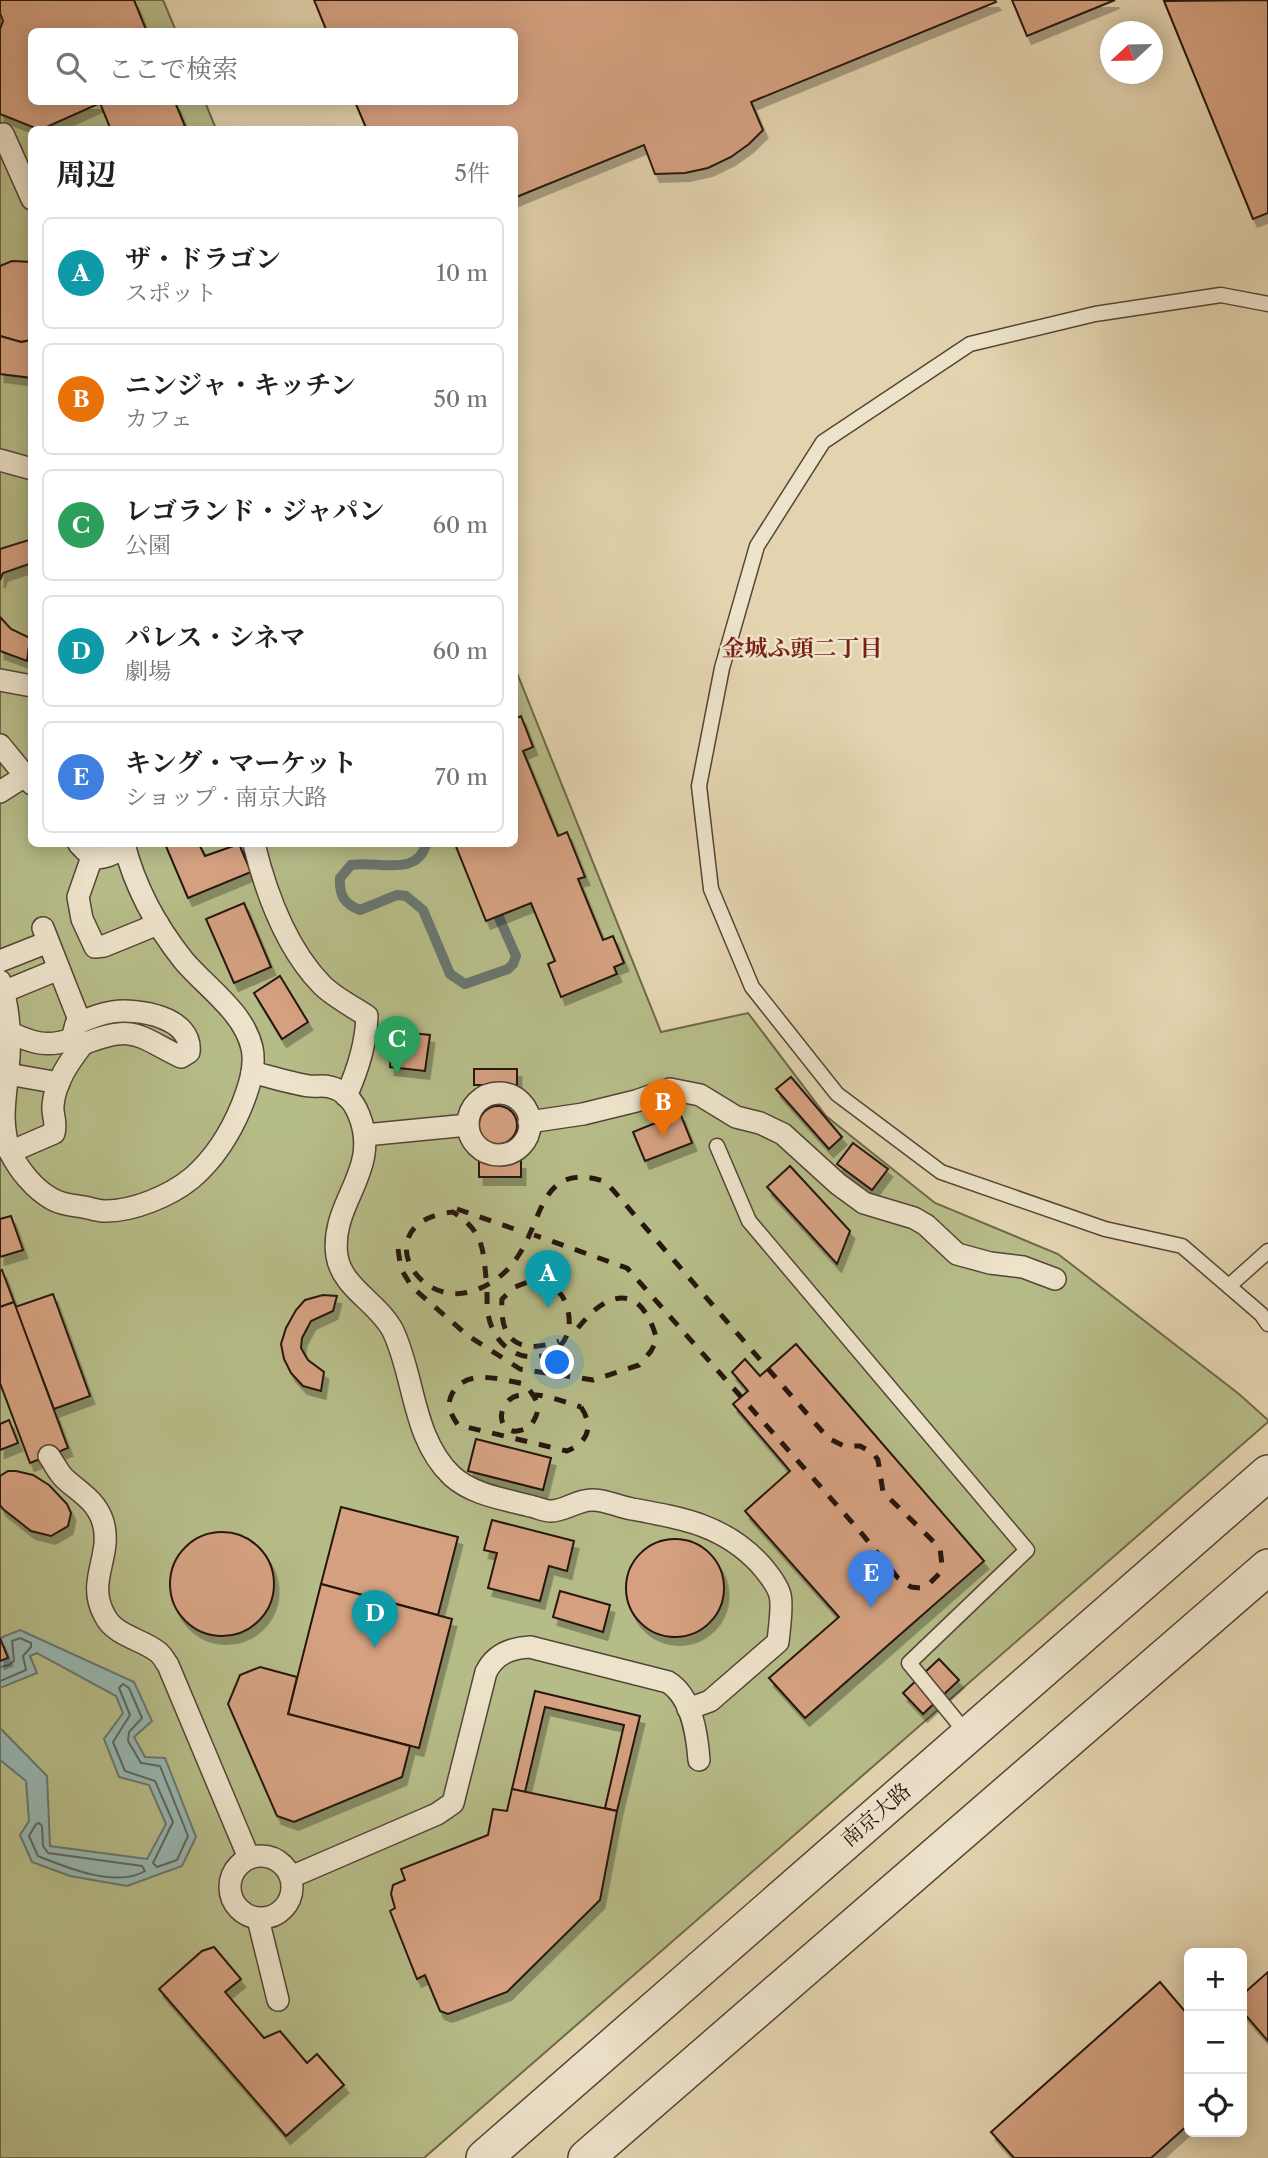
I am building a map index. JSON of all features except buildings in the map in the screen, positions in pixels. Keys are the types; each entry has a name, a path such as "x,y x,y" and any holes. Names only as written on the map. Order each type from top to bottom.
{"street":[{"path":"0,141 3,134 28,191"},
{"path":"0,460 28,467"},
{"path":"0,680 28,685"},
{"path":"0,745 28,780 0,792"},
{"path":"123,847 100,859 85,850 78,897 82,919 95,947 104,946 158,924"},
{"path":"59,969 2,986 9,1015 9,1032 8,1074 0,1129 10,1152 31,1182 53,1200 103,1211 144,1203 192,1178 215,1154 237,1118 252,1072 251,1046 242,1027 214,991 186,962 158,924 138,884 125,847"},
{"path":"255,847 263,879 298,954 323,986 367,1016 363,1050 346,1096"},
{"path":"0,961 45,935 59,969 78,1035 59,1083 53,1107 56,1122 54,1133 10,1152"},
{"path":"9,1032 34,1044 55,1044 78,1035"},
{"path":"252,1072 312,1087 330,1087 351,1099 357,1110 366,1145 359,1177 341,1214 336,1234 337,1256 341,1271 384,1317 392,1330 405,1361 419,1422 451,1475 486,1495 551,1511 591,1500 688,1520 720,1533 745,1549 767,1573 780,1595 778,1642 719,1695 688,1709"},
{"path":"8,1074 59,1083"},
{"path":"529,1122 583,1114 670,1089 700,1095 736,1117 760,1123 783,1134 838,1184 864,1203 914,1218 926,1225 957,1254 990,1263 1023,1267 1055,1279"},
{"path":"500,1093 511,1095 520,1101 526,1109 529,1122 526,1138 520,1146 502,1154 483,1150 475,1144 468,1125 474,1106 491,1094 500,1093"},
{"path":"365,1135 468,1125"},
{"path":"49,1456 64,1477 91,1500 104,1525 106,1541 96,1584 97,1596 106,1620 116,1629 158,1652 169,1665 249,1858"},
{"name":"南京大路","path":"484,2158 1268,1474"},
{"path":"602,2153 1268,1567"},
{"path":"291,1877 437,1814 453,1803 486,1672 491,1662 517,1647 530,1647 654,1677 676,1687 694,1725 699,1760"},
{"path":"270,1856 286,1868 291,1877 293,1888 286,1907 268,1918 247,1916 239,1910 229,1891 233,1871 249,1858 270,1856"},
{"path":"258,1919 278,2000"}],"lane":[{"path":"1268,304 1221,295 1095,314 970,344 823,442 757,547 722,668 699,786 711,889 752,987 837,1094 941,1172 1105,1228 1181,1246 1261,1314 1268,1324"},
{"path":"717,1146 748,1222 1027,1550 909,1663 968,1735"},
{"path":"1229,1286 1268,1251"}],"green space":[{"path":"0,0 163,0 175,28 28,28 28,105 206,105 215,126 28,126 28,847 518,847 518,675 661,1032 748,1013 826,1116 935,1203 1058,1254 1239,1394 1268,1422 424,2158 0,2158"}],"water":[{"path":"20,1630 134,1682 152,1721 134,1737 145,1757 165,1758 196,1837 182,1866 127,1886 70,1876 32,1862 20,1835 29,1821 26,1781 0,1760 0,1728 47,1776 50,1846 147,1859 166,1824 149,1785 119,1777 104,1739 123,1713 116,1696 37,1653 30,1656 37,1673 0,1688 0,1661 8,1657 0,1638"}],"waterway":[{"path":"424,847 414,861 405,864 351,865 340,878 340,889 344,898 360,910 397,895 406,896 423,910 450,974 465,984 508,969 516,956 493,904"}],"railway":[{"path":"486,1278 479,1240 470,1226 453,1212 427,1219 412,1231 406,1247 409,1263 419,1278 435,1289 454,1294 476,1290 496,1280 511,1265 528,1239 540,1209 557,1185 569,1179 585,1177 606,1182 828,1438 844,1446 860,1446 873,1453 878,1460 883,1492 940,1548 942,1565 939,1574 921,1588 911,1587 898,1578 858,1529 627,1268 534,1235"},
{"path":"457,1209 523,1232"},
{"path":"398,1249 401,1269 412,1287 467,1335 520,1369 593,1380 639,1365 657,1340 644,1311 630,1299 622,1298 600,1306 576,1330"},
{"path":"487,1292 488,1314 496,1335 508,1348 523,1356 538,1357 553,1352 564,1342 569,1327 565,1302 552,1286 538,1278 515,1287 502,1299 502,1314 508,1335 523,1345 545,1345 559,1341"},
{"path":"581,1407 535,1395 528,1394 513,1397 504,1407 502,1419 507,1428 515,1431 529,1428 538,1410 534,1396 530,1390 525,1384 485,1377 466,1380 458,1386 449,1402 451,1414 458,1425 567,1451 580,1443 587,1433 587,1421 581,1407"}],"place":[{"name":"レゴランド・ジャパン","path":"397,1074"},
{"name":"ニンジャ・キッチン","path":"663,1137"},
{"name":"ザ・ドラゴン","path":"548,1308"},
{"name":"キング・マーケット","path":"871,1608"},
{"name":"パレス・シネマ","path":"375,1648"}],"district":[{"name":"金城ふ頭二丁目","path":"802,648"}]}
